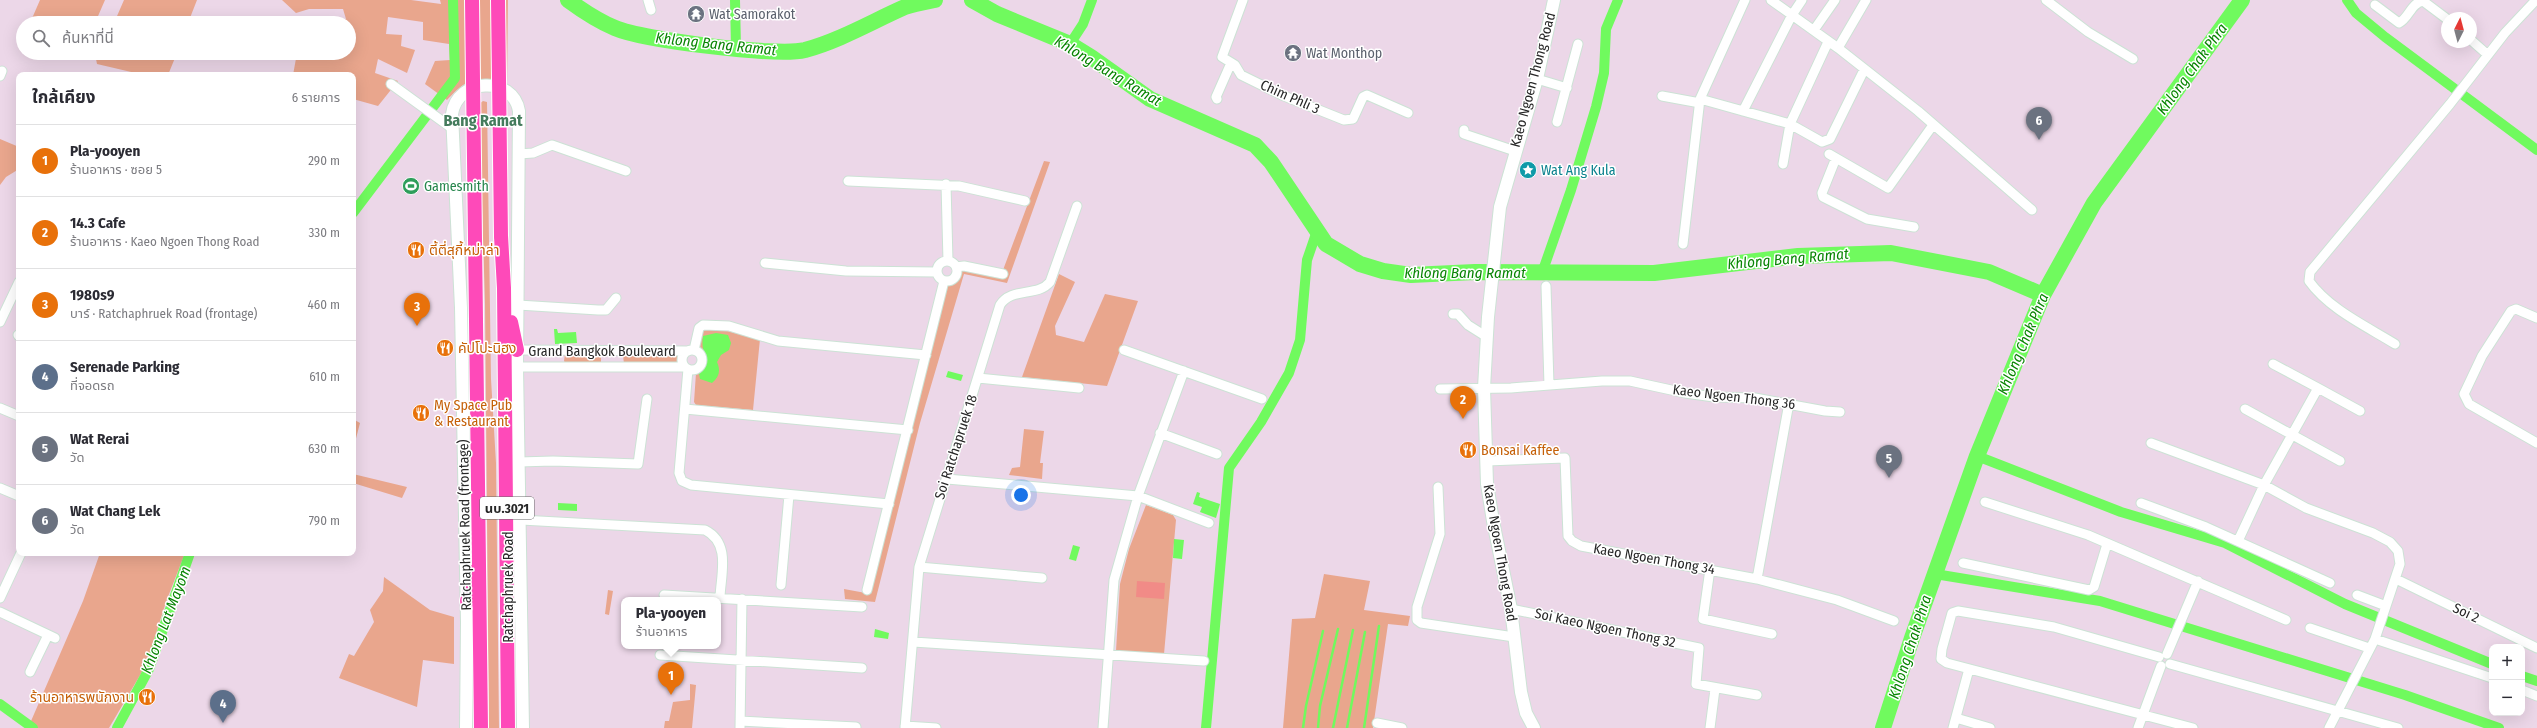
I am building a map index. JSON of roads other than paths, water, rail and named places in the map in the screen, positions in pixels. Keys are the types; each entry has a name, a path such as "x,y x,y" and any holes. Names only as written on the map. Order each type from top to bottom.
{"main road":[{"name":"Ratchaphruek Road","path":"472,0 481,728"},
{"name":"Ratchaphruek Road","path":"498,0 501,236 504,288 508,728"},
{"name":"Kaeo Ngoen Thong Road","path":"1534,728 1526,713 1521,692 1511,609 1493,521 1487,461 1484,388 1488,317 1496,230 1515,151 1537,79 1554,0"},
{"path":"453,129 453,106 460,94 466,89 478,86 500,87 515,97 518,103 519,154"},
{"name":"Ratchaphruek Road (frontage)","path":"453,129 459,249 467,601 466,728"},
{"name":"นบ.3021","path":"519,154 517,368 521,520 523,728"},
{"path":"504,288 517,350"},
{"path":"467,601 471,586 471,413 477,397"}],"street":[{"path":"648,0 651,10"},
{"name":"Chim Phli 3","path":"1243,0 1223,53 1223,59 1231,63 1241,75 1339,119 1353,119 1363,97 1367,95 1408,113"},
{"path":"1683,244 1700,101 1745,0"},
{"path":"1771,0 1838,48 1933,125 2032,210"},
{"path":"1743,111 1792,15 1802,0"},
{"path":"1814,30 1834,0"},
{"path":"2046,0 2088,32 2133,59"},
{"path":"2375,6 2399,23 2403,21 2415,4 2424,0 2441,14"},
{"path":"2395,344 2336,306 2316,291 2309,281 2310,272 2466,85 2488,55 2536,0"},
{"path":"1838,48 1864,1"},
{"path":"1783,164 1790,124 1828,42"},
{"path":"1557,122 1578,44"},
{"path":"2477,45 2488,55"},
{"path":"1218,99 1216,98 1231,63"},
{"path":"1662,96 1700,101 1790,124 1822,142 1830,139 1864,70"},
{"path":"1537,79 1567,88"},
{"path":"391,84 453,129"},
{"path":"1914,227 1867,219 1823,197 1822,193 1832,156 1888,188 1933,125"},
{"path":"1464,130 1464,134 1515,151"},
{"path":"519,154 533,153 552,145 626,171"},
{"path":"848,181 946,184 1025,201"},
{"path":"946,184 948,261"},
{"name":"Soi Ratchapruek 18","path":"905,727 919,567 1000,305 1011,295 1041,288 1050,282 1077,206"},
{"path":"948,261 956,267 964,266 1002,274"},
{"path":"937,272 941,263 948,261"},
{"path":"765,263 846,271 937,272"},
{"path":"944,281 955,278 957,272 956,267"},
{"path":"937,272 940,278 944,281"},
{"path":"867,590 944,281"},
{"path":"1546,286 1549,385"},
{"path":"0,322 16,288"},
{"path":"518,305 606,310 616,298"},
{"path":"2537,318 2516,309 2511,311 2482,356 2464,394 2468,404 2537,443"},
{"path":"1453,314 1458,314 1468,325 1487,337"},
{"path":"691,351 699,328 708,325 733,327 778,341 926,355"},
{"name":"Grand Bangkok Boulevard","path":"517,350 691,351 699,353 701,362 695,369 618,367 517,368"},
{"path":"1124,350 1262,399"},
{"path":"604,351 604,368"},
{"path":"618,351 618,367"},
{"name":"Grand Bangkok Boulevard","path":"687,368 682,358 691,351"},
{"path":"2273,364 2360,411"},
{"path":"687,368 679,473 682,480 691,485 889,504"},
{"path":"1103,728 1114,580 1138,496 1160,433 1184,372"},
{"path":"978,378 1079,388"},
{"name":"Kaeo Ngoen Thong 36","path":"1440,388 1484,388 1602,381 1630,381 1714,397 1755,398 1789,403 1825,411 1840,412"},
{"path":"2238,541 2264,485 2318,388"},
{"path":"519,462 553,461 638,464 647,399"},
{"path":"1757,578 1789,403"},
{"path":"0,408 16,415"},
{"path":"685,409 908,430"},
{"path":"2245,409 2340,461"},
{"path":"1160,433 1217,454"},
{"path":"2150,443 2264,485 2306,508 2373,533 2390,542 2398,551 2400,564 2375,639 2356,673 2329,728"},
{"name":"Kaeo Ngoen Thong 34","path":"1487,461 1565,458 1567,529 1572,541 1581,546 1757,578 1837,600 1894,621"},
{"path":"947,479 1138,496 1209,523"},
{"path":"1438,487 1440,534 1417,607 1417,620 1421,623 1514,637"},
{"path":"0,488 16,495"},
{"path":"781,585 789,494"},
{"path":"1985,502 2088,535 2286,620"},
{"path":"2141,503 2238,541 2330,583"},
{"path":"521,520 705,530 718,539 722,551 720,597 664,595"},
{"path":"1963,564 2089,590 2094,587 2107,544"},
{"path":"0,598 20,556"},
{"path":"919,567 1042,578"},
{"path":"1710,569 1703,619 1772,634"},
{"name":"Soi 2","path":"2396,579 2537,648"},
{"path":"2138,728 2164,661 2198,581"},
{"path":"2357,595 2386,606"},
{"path":"721,597 862,607"},
{"path":"742,599 740,724 856,727"},
{"name":"Soi Kaeo Ngoen Thong 32","path":"1511,609 1698,648 1696,684 1715,688"},
{"path":"2194,728 1969,669 1942,659 1948,622 1952,613 1958,611 2054,627 2337,712 2398,728"},
{"path":"0,612 52,636 30,672"},
{"path":"2310,628 2369,648"},
{"path":"2375,639 2489,677"},
{"path":"913,642 1108,656 1204,661"},
{"path":"660,655 862,668"},
{"path":"1953,728 1969,669"},
{"path":"1710,728 1715,688 1757,695"},
{"path":"2525,691 2537,696"},
{"path":"1956,718 1990,728"},
{"path":"1377,723 1402,728"},
{"path":"905,727 936,728"}],"waterway":[{"name":"Khlong Lat Mayom","path":"356,209 455,78 453,0"},
{"name":"Khlong Bang Ramat","path":"568,0 603,22 630,33 710,46 790,52 818,46 905,7 935,0"},
{"path":"735,0 736,48"},
{"name":"Khlong Bang Ramat","path":"972,0 997,14 1070,44 1150,99 1255,145 1271,162 1326,244 1360,264 1383,271 1411,275 1475,272 1654,273 1798,256 1891,253 1989,272 2043,295"},
{"path":"1070,44 1083,24 1092,0"},
{"path":"1542,273 1571,190 1596,107 1604,73 1606,29 1618,0"},
{"name":"Khlong Chak Phra","path":"1883,728 1912,638 1977,456 2043,295 2094,203 2242,0"},
{"path":"2347,0 2356,13 2385,37 2537,150"},
{"path":"1206,728 1229,468 1261,422 1289,373 1300,340 1307,260 1317,231"},
{"path":"1977,456 2121,512 2225,543 2345,604 2489,663"},
{"name":"Khlong Lat Mayom","path":"117,728 149,669 189,556"},
{"path":"1935,574 2100,601 2405,695 2499,728"},
{"path":"1364,728 1379,626"},
{"path":"1318,728 1320,706 1338,629"},
{"path":"1333,728 1353,630"},
{"path":"1303,728 1306,706 1323,631"},
{"path":"1347,728 1365,632"},
{"path":"2525,677 2537,681"},
{"path":"0,704 33,728"}],"place":[{"name":"Wat Samorakot","path":"696,14"},
{"name":"Wat Monthop","path":"1293,53"},
{"name":"Wat Chang Lek","path":"2039,140"},
{"name":"Wat Ang Kula","path":"1528,170"},
{"name":"Gamesmith","path":"411,186"},
{"name":"ตี้ตี่สุกี้หม่าล่า","path":"416,250"},
{"name":"1980s9","path":"417,326"},
{"name":"คัปโปะนิฮง","path":"445,348"},
{"name":"My Space Pub & Restaurant","path":"421,413"},
{"name":"14.3 Cafe","path":"1463,419"},
{"name":"Bonsai Kaffee","path":"1468,450"},
{"name":"Wat Rerai","path":"1889,478"},
{"name":"Pla-yooyen","path":"671,695"},
{"name":"ร้านอาหารพนักงาน","path":"147,697"},
{"name":"Serenade Parking","path":"223,723"}],"district":[{"name":"Bang Ramat","path":"483,120"}]}
